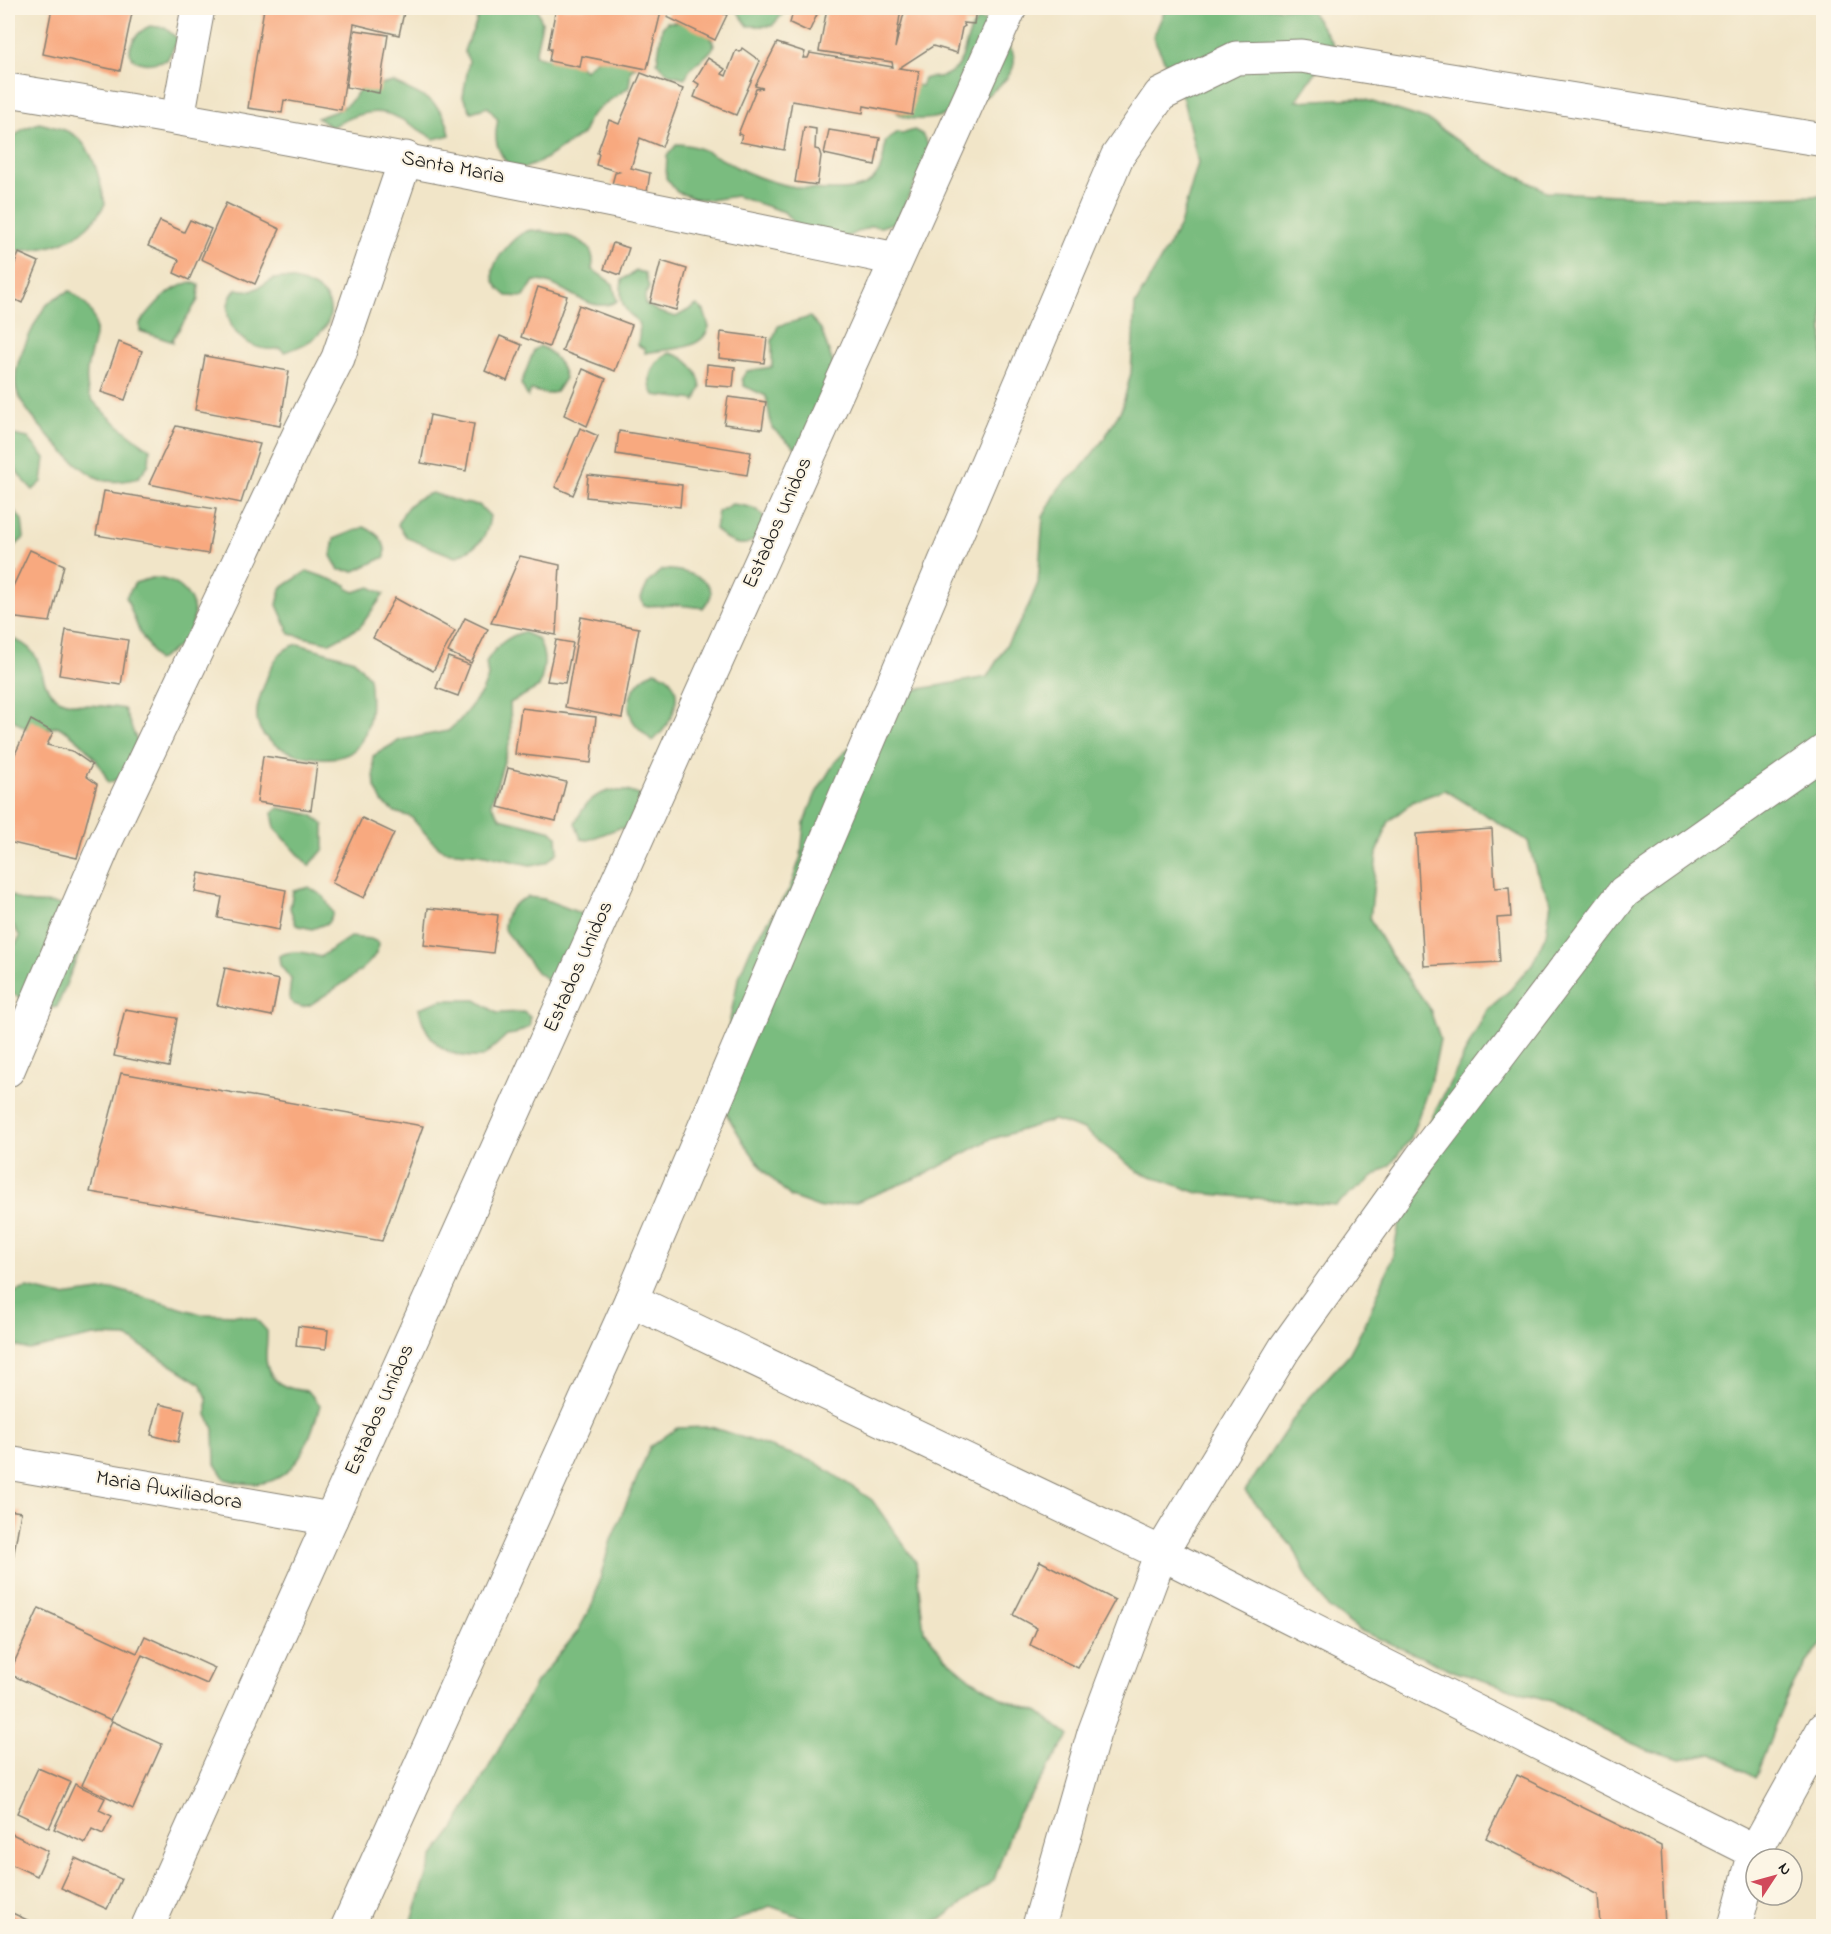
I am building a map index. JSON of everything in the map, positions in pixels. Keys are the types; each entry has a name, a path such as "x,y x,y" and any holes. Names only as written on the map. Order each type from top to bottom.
{"street":[{"path":"178,117 198,8"},
{"name":"Estados Unidos","path":"148,1926 1010,8"},
{"path":"348,1926 631,1300 1117,158 1160,95 1236,58 1301,56 1824,140"},
{"name":"Santa Maria","path":"8,90 178,117 406,158 896,259"},
{"path":"8,1070 105,843 338,358 406,158"},
{"path":"1039,1926 1094,1733 1161,1553 1285,1348 1421,1158 1624,892 1824,751"},
{"path":"631,1300 1161,1553 1745,1847"},
{"name":"Maria Auxiliadora","path":"8,1463 331,1519"},
{"path":"1758,1847 1824,1728"},
{"path":"1735,1926 1744,1893"}],"green space":[{"path":"478,8 537,8 542,23 535,55 541,57 574,63 585,70 598,58 646,63 631,69 629,87 600,107 589,118 583,134 540,162 525,168 508,165 497,144 498,120 488,107 471,112 463,97 469,61 464,51 475,25"},
{"path":"735,8 787,9 772,26 748,26"},
{"path":"1166,8 1309,8 1334,45 1296,101 1360,98 1428,120 1484,159 1548,192 1687,198 1823,196 1824,1642 1811,1657 1791,1689 1755,1778 1714,1753 1680,1759 1648,1750 1613,1735 1554,1702 1456,1672 1359,1630 1328,1607 1309,1580 1294,1549 1245,1491 1302,1406 1349,1354 1364,1326 1392,1259 1414,1153 1487,1010 1511,989 1532,964 1546,934 1551,902 1536,871 1528,841 1445,790 1414,801 1389,821 1377,853 1370,920 1388,951 1429,1007 1440,1039 1433,1074 1411,1138 1391,1164 1335,1205 1198,1193 1137,1171 1084,1130 1054,1120 989,1140 926,1174 856,1202 821,1208 791,1197 765,1172 727,1115 718,1080 738,979 751,948 790,888 801,856 804,823 816,793 835,762 903,692 987,677 1024,616 1038,583 1043,517 1059,488 1082,467 1104,439 1122,408 1131,373 1135,305 1180,225 1198,163 1183,99 1153,37"},
{"path":"979,20 987,21 1013,53 1011,71 1001,85 964,108 943,116 923,119 905,117 893,108 901,82 921,86 924,79 943,76 954,70 959,64 973,26"},
{"path":"667,22 696,26 712,39 714,46 692,67 685,78 669,74 657,63 662,28"},
{"path":"150,26 165,28 178,39 167,60 146,63 135,60 131,56 131,45 134,39"},
{"path":"393,82 422,96 437,107 443,114 450,135 434,139 395,116 385,113 362,114 331,127 317,118 339,110 351,101 361,88"},
{"path":"39,123 71,133 85,146 95,164 105,204 87,227 64,242 38,249 8,251 8,142 23,129"},
{"path":"914,130 922,134 931,150 896,222 881,227 871,226 847,237 799,228 784,212 736,196 710,200 694,198 677,192 666,178 667,156 677,144 701,149 748,173 773,182 812,189 851,189 860,187 874,178 882,163 885,142 898,132 902,134"},
{"path":"531,230 563,235 583,243 593,258 592,269 613,284 617,301 606,305 596,305 545,282 534,281 524,297 507,296 498,288 494,280 495,264 511,242"},
{"path":"636,271 645,273 649,288 645,296 645,304 659,312 676,317 697,305 704,311 709,327 699,341 683,348 645,353 645,349 638,345 638,322 626,310 621,298 622,280"},
{"path":"282,278 304,283 319,291 328,301 330,312 327,324 318,335 304,345 284,352 280,348 256,347 245,341 230,323 228,312 229,300 236,289 252,291 274,279"},
{"path":"191,282 199,285 198,300 172,340 173,342 140,331 140,323 162,298"},
{"path":"70,291 85,304 93,316 94,340 87,379 89,394 106,414 150,449 149,464 138,478 108,481 89,473 51,439 28,411 16,388 19,359 38,317 50,302"},
{"path":"810,317 821,329 841,386 798,450 772,428 766,396 744,386 742,378 747,371 772,367 772,341 778,326"},
{"path":"540,346 556,359 565,378 556,392 547,394 531,390 528,397 521,384 534,350"},
{"path":"670,353 687,361 695,370 701,388 696,400 654,395 650,383 652,371 659,360"},
{"path":"8,434 28,438 45,458 42,482 33,490 21,477 10,459"},
{"path":"432,493 463,503 479,505 490,516 489,525 480,542 455,557 407,538 398,525 404,513 415,501"},
{"path":"8,503 22,520 24,538 8,552"},
{"path":"732,504 757,510 764,517 766,522 761,532 749,543 729,541 715,529 718,512"},
{"path":"364,527 383,542 385,557 355,571 339,570 331,556 334,539"},
{"path":"661,570 690,574 704,581 711,592 710,599 703,608 678,605 644,606 641,598 648,583"},
{"path":"307,571 347,585 347,588 354,592 370,587 384,594 360,627 330,643 290,634 277,605 281,588"},
{"path":"152,578 164,579 184,590 190,598 194,618 191,629 184,640 157,661 139,631 126,597 135,583"},
{"path":"523,632 538,639 541,645 544,657 543,674 539,687 510,703 511,738 491,804 500,818 552,831 557,836 558,852 546,863 530,865 480,854 444,851 411,817 395,812 382,802 375,787 373,756 400,740 448,731 460,720 482,692 488,677 486,662 493,651 506,640"},
{"path":"8,637 22,643 32,651 46,685 59,699 65,702 124,709 137,741 123,777 108,783 100,766 88,750 65,730 57,726 36,731 30,730 8,715"},
{"path":"298,644 354,660 369,677 371,705 366,732 356,748 347,754 335,758 320,758 288,751 274,744 264,735 258,724 259,702 271,668 286,649"},
{"path":"655,671 666,676 673,684 676,703 667,724 652,741 632,719 629,704 637,684"},
{"path":"609,791 627,791 642,796 635,830 619,828 588,840 581,839 575,823 578,817 592,799"},
{"path":"279,808 312,815 324,825 324,849 309,866 275,828 272,813"},
{"path":"309,887 324,897 333,913 328,923 312,929 296,925 290,908 293,891"},
{"path":"8,893 26,902 63,905 73,910 84,923 84,940 57,1007 41,1010 8,991 8,955 20,937 8,916"},
{"path":"528,897 544,899 590,917 557,985 548,984 550,982 537,972 504,929 510,909"},
{"path":"350,937 371,939 379,943 377,952 351,978 310,1005 302,1007 293,1004 289,997 291,979 280,965 279,956 289,952 299,952 320,957"},
{"path":"442,1000 476,1000 497,1013 524,1012 530,1017 530,1026 515,1034 507,1035 483,1057 459,1055 440,1046 427,1031 422,1020 419,1008"},
{"path":"27,1288 63,1296 115,1289 201,1314 238,1315 256,1319 267,1331 266,1361 269,1372 277,1382 289,1388 308,1391 320,1405 300,1456 279,1478 264,1483 246,1484 225,1479 215,1464 214,1429 207,1415 207,1398 200,1383 127,1337 94,1336 29,1350 12,1345 8,1338 8,1294"},
{"path":"711,1427 815,1462 872,1500 916,1562 924,1631 945,1657 971,1679 1003,1699 1039,1712 1069,1736 1016,1817 994,1880 940,1920 926,1926 827,1926 770,1906 723,1926 410,1926 433,1857 453,1831 536,1683 578,1631 593,1603 611,1540 650,1447 677,1428"}],"building":[{"path":"52,8 133,8 120,71 43,54"},
{"path":"264,8 405,8 399,35 354,24 341,110 284,100 282,113 248,108"},
{"path":"556,8 662,8 647,69 582,56 580,67 549,61 551,49 548,49"},
{"path":"671,8 727,8 724,14 727,15 715,40 667,17"},
{"path":"794,8 820,8 809,32 790,23"},
{"path":"827,8 925,8 925,11 944,13 945,8 976,8 974,24 963,23 965,26 962,28 957,53 933,46 899,68 919,71 912,115 864,106 863,113 792,101 784,150 740,142 742,135 738,134 756,89 763,88 755,86 777,43 805,52 803,58 808,58 810,53 893,67 892,62 819,51","holes":["900,13 904,13 895,48"]},
{"path":"355,30 388,35 379,93 346,87"},
{"path":"742,48 760,61 736,115 694,97 699,84 694,81 708,58 725,69 722,74 726,76 736,50 740,52"},
{"path":"641,73 683,89 662,147 640,138 631,168 650,173 647,192 612,184 615,173 619,172 596,165 599,154 597,153 609,120 619,124"},
{"path":"804,127 816,129 815,149 819,150 821,156 817,185 795,182"},
{"path":"829,130 880,138 875,165 824,154"},
{"path":"226,203 280,229 255,284 201,259"},
{"path":"190,220 211,229 189,280 174,273 179,260 148,246 160,221 184,232"},
{"path":"613,243 629,248 620,275 604,269"},
{"path":"19,253 39,262 22,303 8,296 8,281"},
{"path":"8,257 13,259 8,273"},
{"path":"661,261 687,269 676,310 650,303"},
{"path":"538,287 567,296 549,347 521,337"},
{"path":"579,305 632,325 615,371 562,351"},
{"path":"721,332 767,338 764,363 719,358"},
{"path":"500,336 522,345 507,381 485,371"},
{"path":"119,342 142,351 125,400 101,392"},
{"path":"205,356 289,371 280,426 195,410"},
{"path":"707,364 735,367 733,387 706,385"},
{"path":"583,369 606,379 587,426 564,415"},
{"path":"728,397 766,402 762,429 724,424"},
{"path":"430,415 474,424 466,471 421,463"},
{"path":"176,426 260,444 241,503 149,484"},
{"path":"580,428 598,436 573,495 555,487"},
{"path":"619,431 751,452 747,475 616,454"},
{"path":"588,475 682,485 680,507 586,497"},
{"path":"104,491 216,509 208,554 96,535"},
{"path":"30,550 64,565 50,622 8,617 8,597"},
{"path":"520,556 560,565 556,635 491,623"},
{"path":"8,569 13,570 8,582"},
{"path":"395,598 455,631 433,671 373,638"},
{"path":"581,617 639,628 622,718 565,707"},
{"path":"465,618 488,629 471,663 448,652"},
{"path":"66,630 128,640 121,685 59,675"},
{"path":"556,640 573,643 565,683 547,681"},
{"path":"448,657 470,665 458,696 436,688"},
{"path":"521,708 596,717 591,763 515,754"},
{"path":"31,720 53,732 47,745 72,751 92,765 86,776 97,784 77,858 8,842 8,769"},
{"path":"263,756 317,764 311,810 257,802"},
{"path":"508,768 566,782 556,821 498,807"},
{"path":"362,818 394,833 364,898 332,883"},
{"path":"1492,829 1495,888 1509,887 1511,917 1497,918 1500,962 1424,966 1416,834"},
{"path":"199,873 286,890 279,930 218,918 222,897 195,892"},
{"path":"428,908 498,915 493,953 424,945"},
{"path":"225,968 279,980 272,1016 217,1005"},
{"path":"125,1009 177,1018 169,1067 114,1056"},
{"path":"121,1073 423,1126 382,1241 90,1192"},
{"path":"298,1326 328,1330 326,1349 296,1346"},
{"path":"159,1404 185,1410 178,1442 151,1435"},
{"path":"8,1510 21,1512 11,1570 8,1570"},
{"path":"1040,1561 1115,1600 1078,1668 1030,1645 1037,1628 1013,1615"},
{"path":"39,1608 137,1653 145,1636 215,1668 207,1684 142,1655 111,1720 9,1674"},
{"path":"112,1721 162,1744 133,1809 82,1785"},
{"path":"38,1768 70,1782 49,1828 17,1813"},
{"path":"1517,1775 1661,1846 1665,1926 1600,1926 1598,1895 1486,1838"},
{"path":"75,1784 105,1798 99,1810 112,1816 103,1834 92,1829 85,1843 54,1829"},
{"path":"8,1832 48,1851 37,1876 8,1863"},
{"path":"75,1858 121,1879 107,1909 61,1888"},
{"path":"8,1911 36,1924 35,1926 8,1926"}]}
